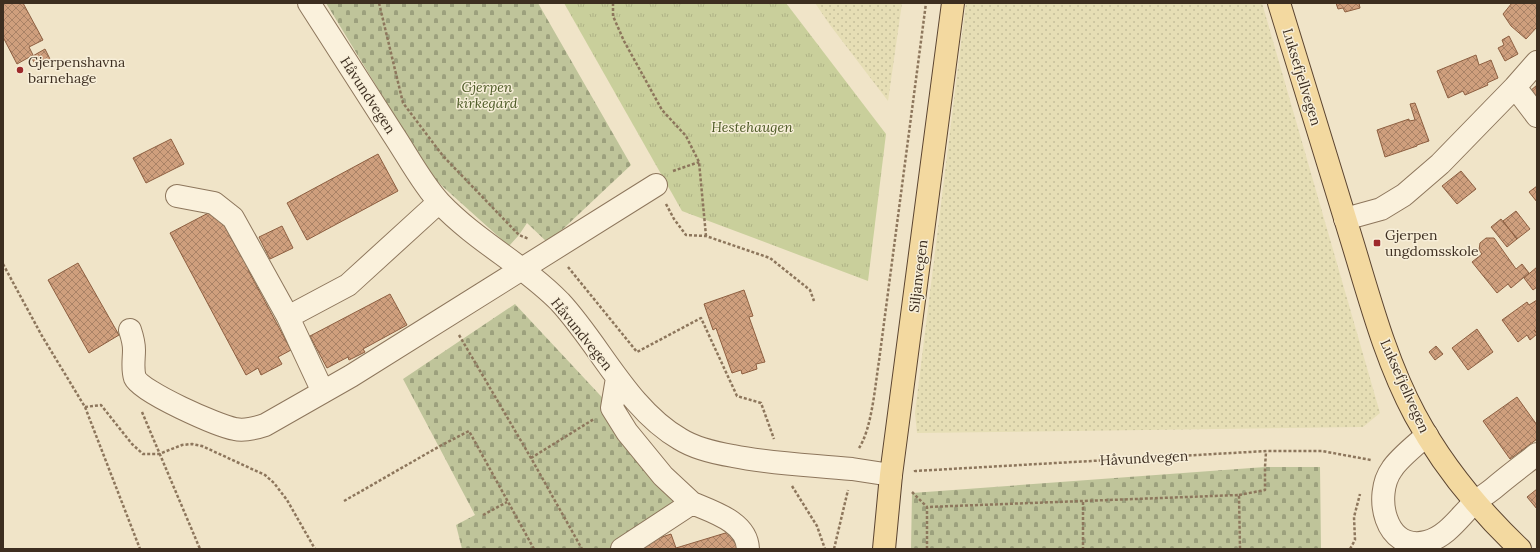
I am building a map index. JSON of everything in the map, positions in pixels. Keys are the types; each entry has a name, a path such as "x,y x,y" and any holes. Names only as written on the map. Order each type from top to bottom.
{"main road":[{"name":"Siljanvegen","path":"884,549 891,475 953,3"},
{"name":"Luksefjellvegen","path":"1279,3 1370,300 1393,365 1415,414 1451,472 1476,502 1520,549"}],"street":[{"name":"Håvundvegen","path":"309,3 419,174 439,202 466,228 498,253 522,268 560,302 617,378 653,419 681,440 712,452 750,460 782,464 854,469 891,475"},
{"path":"1345,220 1381,209 1394,203 1404,195 1440,164 1515,87 1537,62"},
{"path":"1515,87 1537,116"},
{"path":"130,330 134,344 133,368 135,379 155,395 220,425 236,429 256,428 265,425 351,376 656,185"},
{"path":"177,196 214,203 233,218 288,317 323,392"},
{"path":"288,317 348,285 439,202"},
{"path":"617,378 612,408 627,432 663,476 692,503 723,517 740,529 748,544 748,549"},
{"path":"1427,435 1392,469 1385,484 1383,498 1386,521 1399,538 1426,545 1451,527 1476,502 1537,454"},
{"path":"622,549 692,503"}],"path":[{"path":"379,3 403,103 443,156 519,235 554,250 637,352 701,318 737,396 761,403 785,476 818,526 825,549"},
{"path":"613,3 613,16 624,41 662,110 686,136 699,162 706,236"},
{"path":"858,450 864,440 873,400 879,361 926,3"},
{"path":"699,162 660,176 656,185 674,219 686,235 706,236 770,258 810,290 814,301"},
{"path":"3,264 42,336 85,407 140,549"},
{"path":"459,335 582,549"},
{"path":"141,384 139,400 141,412 200,549"},
{"path":"85,407 101,404 132,444 143,454 159,454 182,445 192,444 202,446 265,475 274,483 287,500 315,549"},
{"path":"531,458 612,408"},
{"path":"344,501 469,431 534,549"},
{"name":"Håvundvegen","path":"915,471 1266,452 1322,451 1373,460 1392,469"},
{"path":"927,507 1239,495 1265,490 1266,452"},
{"path":"914,478 915,464"},
{"path":"913,485 912,492 927,507 927,549"},
{"path":"834,549 849,486"},
{"path":"1239,495 1240,549"},
{"path":"483,515 507,502"},
{"path":"1083,502 1083,549"}],"shaded area":[{"path":"815,3 902,3 888,101 830,25"},
{"path":"966,3 1262,3 1380,413 1363,427 917,433 915,413"}],"green space":[{"name":"Gjerpen kirkegård","path":"326,3 538,3 631,165 548,243 527,223 509,246 431,176"},
{"name":"Hestehaugen","path":"564,3 786,3 886,134 868,281 682,211"},
{"path":"515,304 612,408 692,503 622,549 462,549 456,525 475,515 403,379"},
{"path":"1265,467 1320,467 1321,549 911,549 912,493"}],"building":[{"path":"3,3 23,3 43,40 29,47 33,55 17,64 3,37"},
{"path":"1336,3 1359,3 1360,8 1345,12 1343,8 1338,9"},
{"path":"1512,3 1537,3 1537,27 1526,39 1511,26 1503,14"},
{"path":"1509,36 1518,54 1505,61 1498,48 1504,45 1502,40"},
{"path":"45,49 50,59 37,67 31,57"},
{"path":"1476,55 1479,65 1491,60 1498,78 1487,83 1488,85 1465,95 1463,91 1448,98 1437,71"},
{"path":"1537,85 1537,98 1530,91"},
{"path":"1415,103 1429,141 1385,157 1377,130 1409,119 1409,121 1415,120 1410,104"},
{"path":"171,139 184,164 146,183 133,158"},
{"path":"378,154 398,191 307,240 287,203"},
{"path":"1461,171 1476,189 1457,204 1442,186"},
{"path":"1537,186 1537,202 1529,192"},
{"path":"216,209 236,247 240,245 252,268 248,270 291,350 278,357 282,364 261,375 258,368 246,375 170,233"},
{"path":"1516,211 1530,229 1517,239 1503,221"},
{"path":"1501,219 1517,239 1507,247 1491,227"},
{"path":"282,226 293,248 270,259 259,237"},
{"path":"1486,238 1494,238 1516,269 1522,264 1529,273 1511,288 1508,284 1497,293 1472,262 1482,254 1479,250 1480,243"},
{"path":"78,263 119,335 89,353 48,280"},
{"path":"1537,267 1537,287 1533,290 1524,278"},
{"path":"744,290 753,316 749,317 765,362 756,364 757,369 742,374 741,370 732,373 716,328 713,330 704,304"},
{"path":"390,294 407,325 363,349 365,352 349,360 348,357 327,368 310,336"},
{"path":"1537,300 1537,333 1534,330 1537,334 1530,340 1527,335 1518,342 1502,320 1527,302 1529,305"},
{"path":"1477,329 1493,352 1468,370 1452,348"},
{"path":"1436,346 1443,354 1435,360 1429,352"},
{"path":"1517,397 1537,425 1537,439 1510,459 1483,421"},
{"path":"1537,489 1537,509 1527,497"},
{"path":"732,531 738,549 633,549 632,547 671,534 676,548"}],"place":[{"name":"Gjerpenshavna barnehage","path":"20,70"},
{"name":"Gjerpen ungdomsskole","path":"1377,243"}]}
